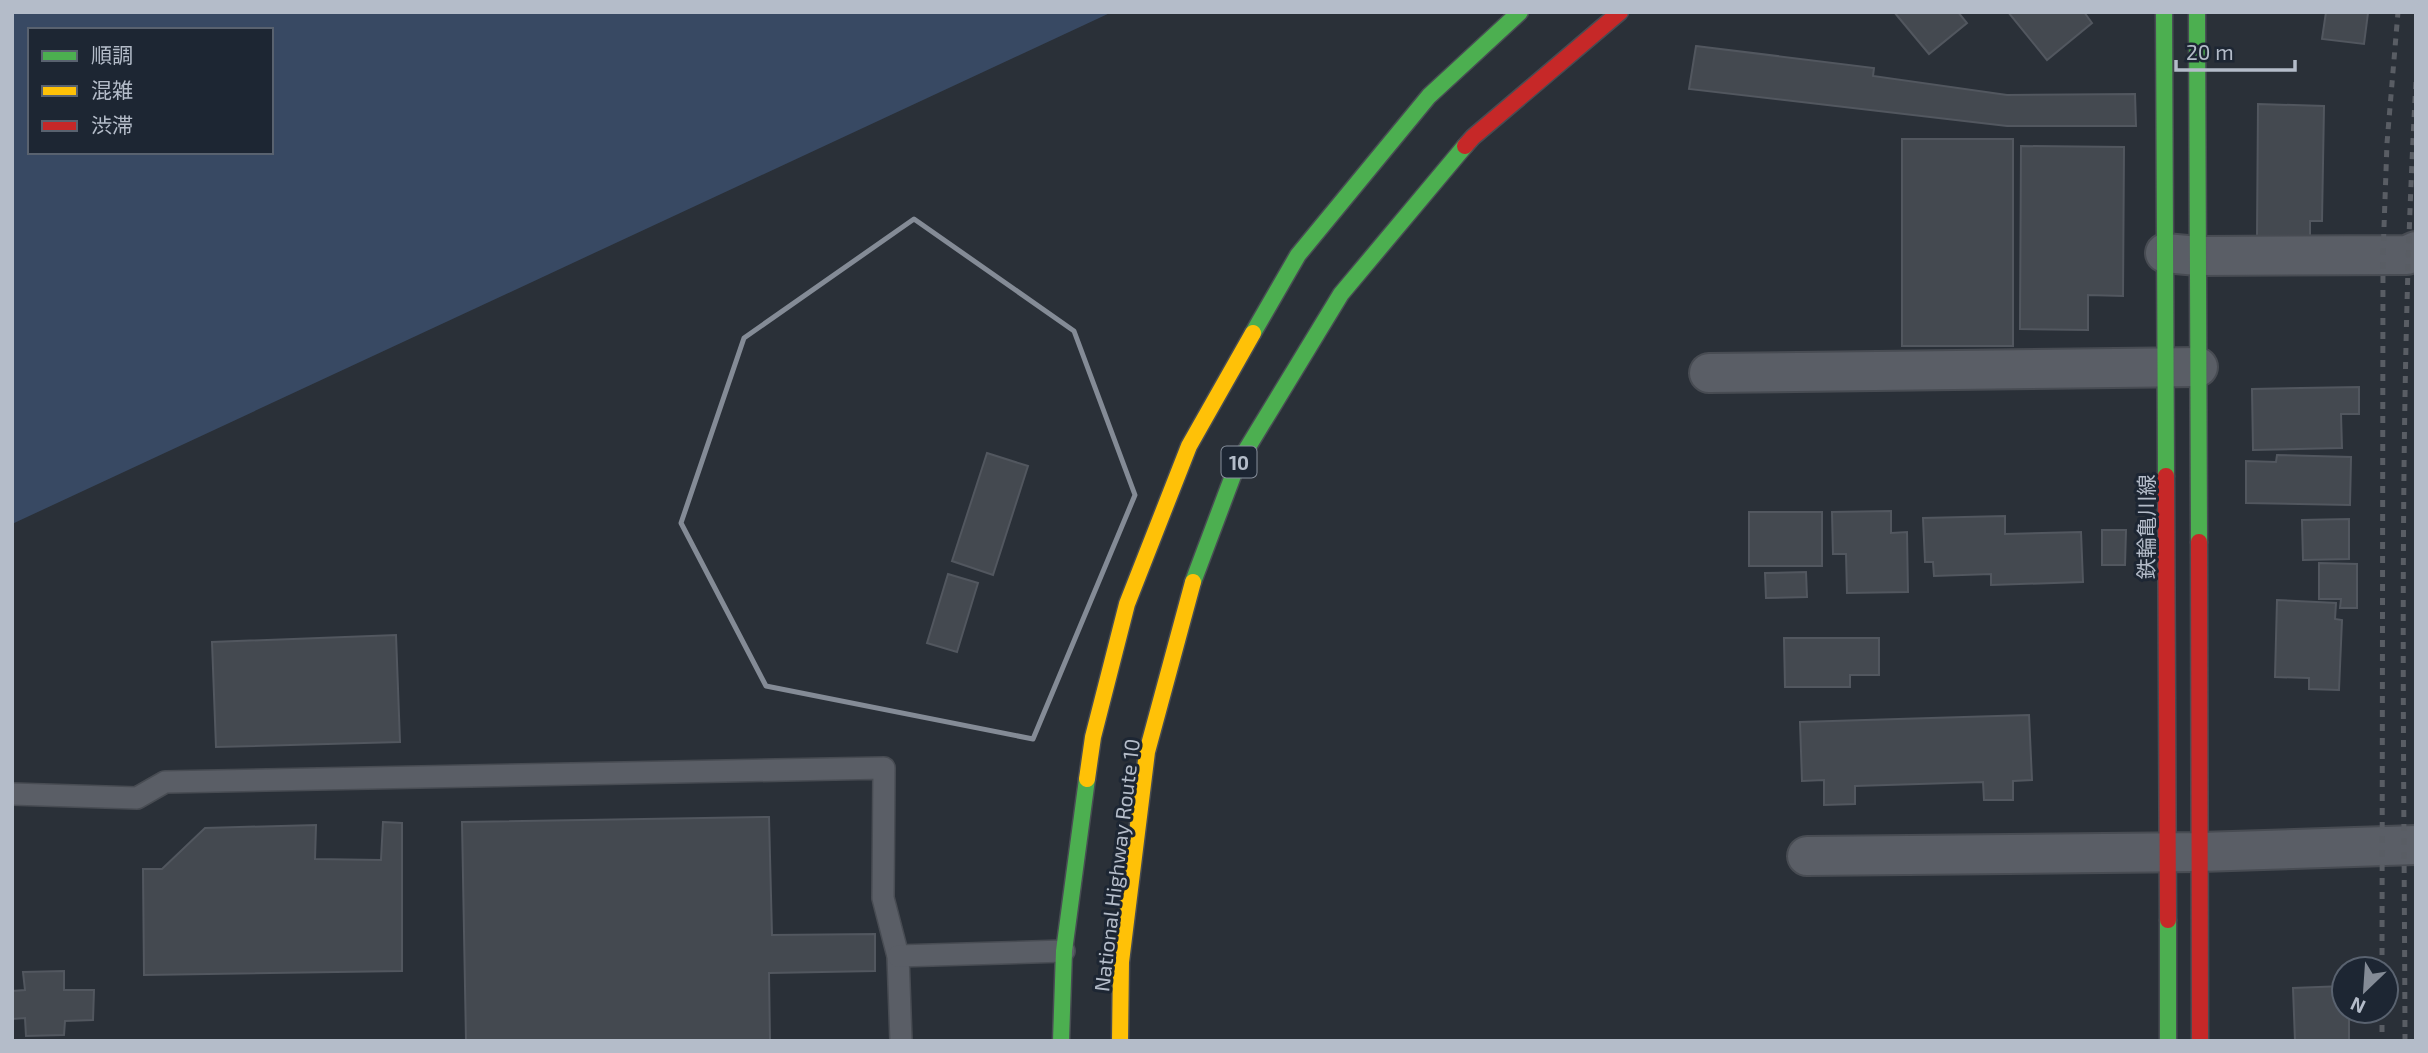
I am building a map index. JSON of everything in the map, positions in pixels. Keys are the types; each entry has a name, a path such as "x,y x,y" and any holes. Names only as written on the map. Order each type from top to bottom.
{"main road":[{"name":"National Highway Route 10","path":"1061,1041 1064,951 1093,737 1127,604 1189,446 1298,255 1429,96 1520,12"},
{"name":"National Highway Route 10","path":"1120,1041 1121,962 1147,752 1189,593 1237,465 1341,294 1464,147 1620,12"},
{"name":"鉄輪亀川線","path":"2164,12 2181,254 2184,853 2200,1041"},
{"name":"鉄輪亀川線","path":"2168,1041 2184,853 2181,254 2197,12"}],"street":[{"path":"2181,254 2407,254 2416,251"},
{"path":"1709,373 2182,367"},
{"path":"1807,856 2184,853 2416,845"}],"lane":[{"path":"12,794 137,797 166,782 884,768 883,898 898,957 901,1041"},
{"path":"898,957 1064,951"}],"highlighted area":[{"path":"914,219 1074,331 1135,495 1033,739 766,686 681,523 744,338"}],"water":[{"path":"12,12 1112,12 12,524"}],"building":[{"path":"1894,12 1958,12 1967,23 1929,54"},
{"path":"2008,12 2084,12 2092,23 2047,60"},
{"path":"2326,12 2368,13 2364,44 2322,39"},
{"path":"1696,46 1874,68 1873,76 2007,95 2135,94 2136,126 2007,126 1689,89"},
{"path":"2258,104 2324,106 2322,221 2310,221 2310,240 2257,239"},
{"path":"1902,139 2013,139 2013,346 1902,346"},
{"path":"2021,146 2124,147 2123,296 2088,295 2088,330 2020,329"},
{"path":"2359,387 2359,414 2341,414 2342,448 2253,450 2252,389"},
{"path":"987,453 1028,466 993,575 952,561"},
{"path":"2277,455 2351,457 2350,505 2246,503 2246,461 2276,462"},
{"path":"1891,511 1891,533 1907,532 1908,592 1847,593 1846,554 1833,554 1832,512"},
{"path":"1749,512 1822,512 1822,566 1749,566"},
{"path":"2005,516 2005,534 2081,532 2083,582 1991,585 1991,574 1934,576 1933,562 1925,562 1923,518"},
{"path":"2349,519 2349,559 2303,560 2302,520"},
{"path":"2102,530 2126,530 2125,565 2102,565"},
{"path":"2319,563 2357,564 2357,608 2340,608 2341,599 2319,599"},
{"path":"1806,572 1807,597 1766,598 1765,573"},
{"path":"948,574 978,583 957,652 927,643"},
{"path":"2277,600 2336,603 2335,619 2342,620 2339,690 2309,689 2309,678 2275,677"},
{"path":"396,635 400,742 216,747 212,642"},
{"path":"1784,638 1879,638 1879,675 1850,675 1850,687 1785,687"},
{"path":"2029,715 2032,780 2013,781 2013,800 1984,800 1983,782 1855,786 1855,804 1824,805 1824,780 1802,781 1800,722"},
{"path":"769,817 772,935 875,934 875,971 769,973 770,1041 466,1041 462,822"},
{"path":"383,822 402,823 402,971 144,975 143,869 162,869 205,828 316,825 315,859 381,860"},
{"path":"64,971 64,990 94,990 93,1020 65,1021 64,1035 26,1036 25,1018 12,1019 12,991 25,990 23,972"},
{"path":"2330,987 2330,1025 2349,1025 2349,1041 2295,1041 2293,988"}],"railway":[{"path":"2382,955 2383,255 2387,143 2398,12"},
{"path":"2405,1041 2404,441 2416,82"},
{"path":"2382,1025 2382,1041"}],"traffic: fast":[{"path":"1253,333 1298,255 1429,96 1520,12"},
{"path":"2164,12 2166,476"},
{"path":"2197,12 2199,542"},
{"path":"1193,582 1237,465 1341,294 1465,146"},
{"path":"1061,1041 1064,951 1087,779"},
{"path":"2168,920 2168,1041"}],"traffic: slow":[{"path":"1087,779 1093,737 1127,604 1189,446 1253,333"},
{"path":"1120,1041 1121,962 1147,752 1193,582"}],"traffic: jam":[{"path":"1465,146 1620,12"},
{"path":"2166,476 2168,920"},
{"path":"2199,542 2200,1041"}]}
